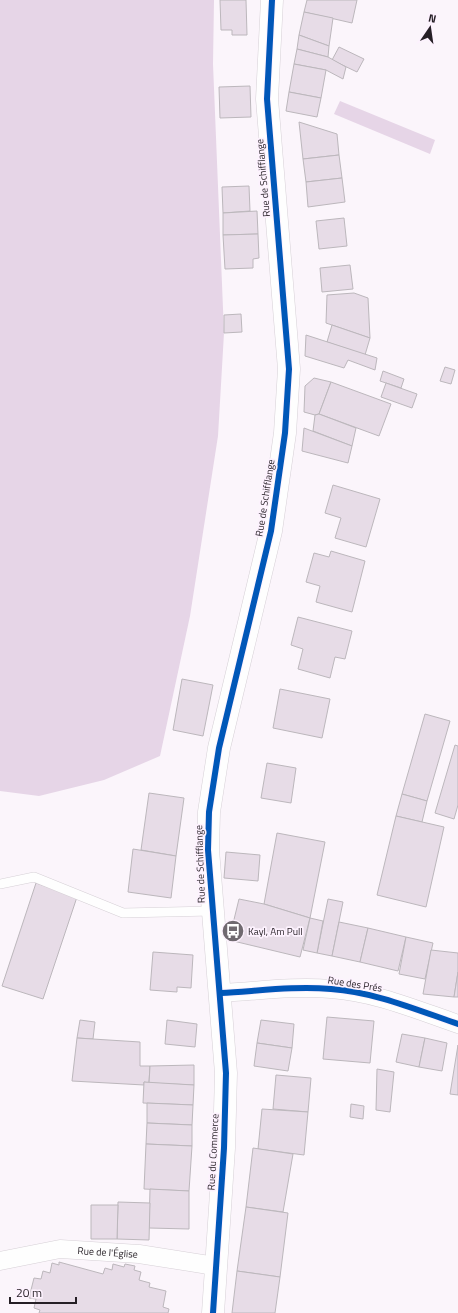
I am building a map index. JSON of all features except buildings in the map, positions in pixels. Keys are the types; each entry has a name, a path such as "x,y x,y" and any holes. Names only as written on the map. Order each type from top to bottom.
{"street":[{"name":"Rue de Schifflange","path":"221,993 212,911 208,850 210,812 219,748 272,531 285,433 289,369 267,100 272,0"},
{"name":"Rue des Prés","path":"221,993 270,988 332,989 386,1000 458,1024"},
{"name":"Rue du Commerce","path":"213,1313 224,1148 226,1073 221,993"},
{"name":"Rue de l'Église","path":"0,1261 60,1249 139,1254 215,1266"}],"lane":[{"path":"0,884 34,876 122,913 212,911"}],"shaded area":[{"path":"0,0 214,0 213,64 224,333 218,436 190,616 160,756 104,780 39,796 0,791"},
{"path":"340,101 435,140 430,154 334,114"}],"cycle path":[{"path":"213,1313 224,1148 226,1073 208,850 209,812 219,748 271,531 285,433 289,369 267,99 272,0"},
{"path":"221,993 303,988 347,991 396,1002 458,1024"}],"place":[{"name":"Kayl, Am Pull","path":"233,931"}]}
